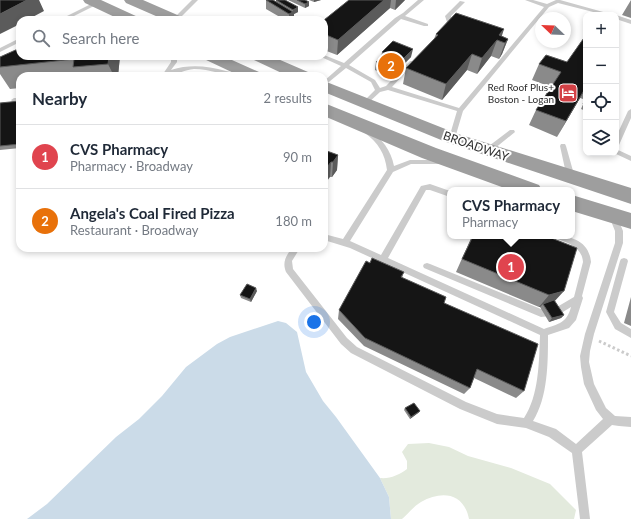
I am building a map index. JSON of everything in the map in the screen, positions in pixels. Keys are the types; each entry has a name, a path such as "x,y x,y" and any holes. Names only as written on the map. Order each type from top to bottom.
{"highway":[{"path":"136,1 168,16"},
{"path":"93,2 124,16"},
{"path":"219,60 244,72"},
{"path":"278,60 296,72"},
{"name":"BROADWAY","path":"328,87 364,104 487,151 631,196"},
{"name":"BROADWAY","path":"328,111 455,163 523,187"},
{"path":"575,204 622,219"}],"lane":[{"path":"180,16 195,0"},
{"path":"328,81 421,0"},
{"path":"528,0 547,6"},
{"path":"452,138 460,110 547,6 558,0 600,12"},
{"path":"440,33 450,22 448,16 461,1"},
{"path":"69,16 93,2"},
{"path":"401,17 426,25"},
{"path":"619,18 631,22"},
{"path":"0,50 16,42"},
{"path":"388,88 419,55"},
{"path":"328,58 345,65 373,81 378,90"},
{"path":"167,72 172,66 173,60"},
{"path":"173,72 184,68 198,67 220,72"},
{"path":"364,104 378,90 388,88 404,91 441,106 460,110"},
{"path":"619,138 631,111"},
{"path":"357,124 384,145 390,158 391,170"},
{"path":"487,151 512,132"},
{"path":"563,146 571,178"},
{"path":"619,153 631,159"},
{"path":"345,242 391,170 405,164 421,161 455,163"},
{"path":"383,259 424,188 430,187 447,193"},
{"path":"622,219 619,231 620,243 592,326 585,358 587,375 592,393 601,409 610,420 631,422"},
{"path":"328,238 345,242 544,333 561,327 570,321 576,311 579,298 587,257 584,251 577,244 565,239"},
{"path":"293,252 288,260 289,270 351,348 463,406 497,419 526,423 552,434 577,450"},
{"path":"624,261 610,312 618,326 631,334"},
{"path":"427,266 541,313 558,311 579,298"},
{"path":"526,423 534,412 537,398 544,352 544,333"},
{"path":"577,450 610,420"},
{"path":"577,450 585,519"}],"path":[{"path":"594,339 631,356"}],"shaded area":[{"path":"429,443 449,447 468,456 511,468 550,484 576,510 574,519 469,519 466,510 457,499 444,495 429,498 421,502 402,519 391,519 389,497 380,478 394,476 407,469 407,461 402,452 408,444"}],"water":[{"path":"278,321 286,323 297,332 306,372 323,401 380,478 389,497 391,519 27,519 47,504 116,437 139,419 162,396 186,367 217,344 230,337"}],"building":[{"path":"0,0 27,0 0,14"},
{"path":"266,0 273,0 293,12 289,14"},
{"path":"276,0 285,0 298,7 293,10"},
{"path":"297,0 305,0 309,2 305,4"},
{"path":"349,0 384,0 338,40 328,36 328,17"},
{"path":"456,13 504,29 499,35 508,39 505,43 497,40 482,58 472,54 446,84 406,68 438,35 436,34"},
{"name":"Red Roof Plus+ Boston - Logan","path":"583,39 583,92 566,121 536,110 561,72 539,64 546,55 567,62"},
{"path":"393,41 413,49 393,69 376,62 385,53 382,52"},
{"path":"16,50 16,60 65,60 0,67 0,57"},
{"path":"74,60 108,60 108,64 73,67"},
{"path":"16,101 16,144 0,146 0,103"},
{"path":"328,151 338,155 333,162 331,162 328,166"},
{"path":"472,239 554,239 577,248 564,291 549,295 462,259"},
{"path":"372,258 404,272 401,277 446,297 444,303 538,344 524,391 477,369 470,388 365,338 339,310 366,261 370,263"},
{"path":"247,284 256,288 250,299 240,295"},
{"path":"554,300 564,315 552,318 543,304"},
{"path":"414,403 420,411 411,417 405,408"}],"place":[{"name":"Angela's Coal Fired Pizza","path":"391,66"},
{"name":"Red Roof Plus+ Boston - Logan","path":"568,93"},
{"name":"CVS Pharmacy","path":"511,267"}]}
